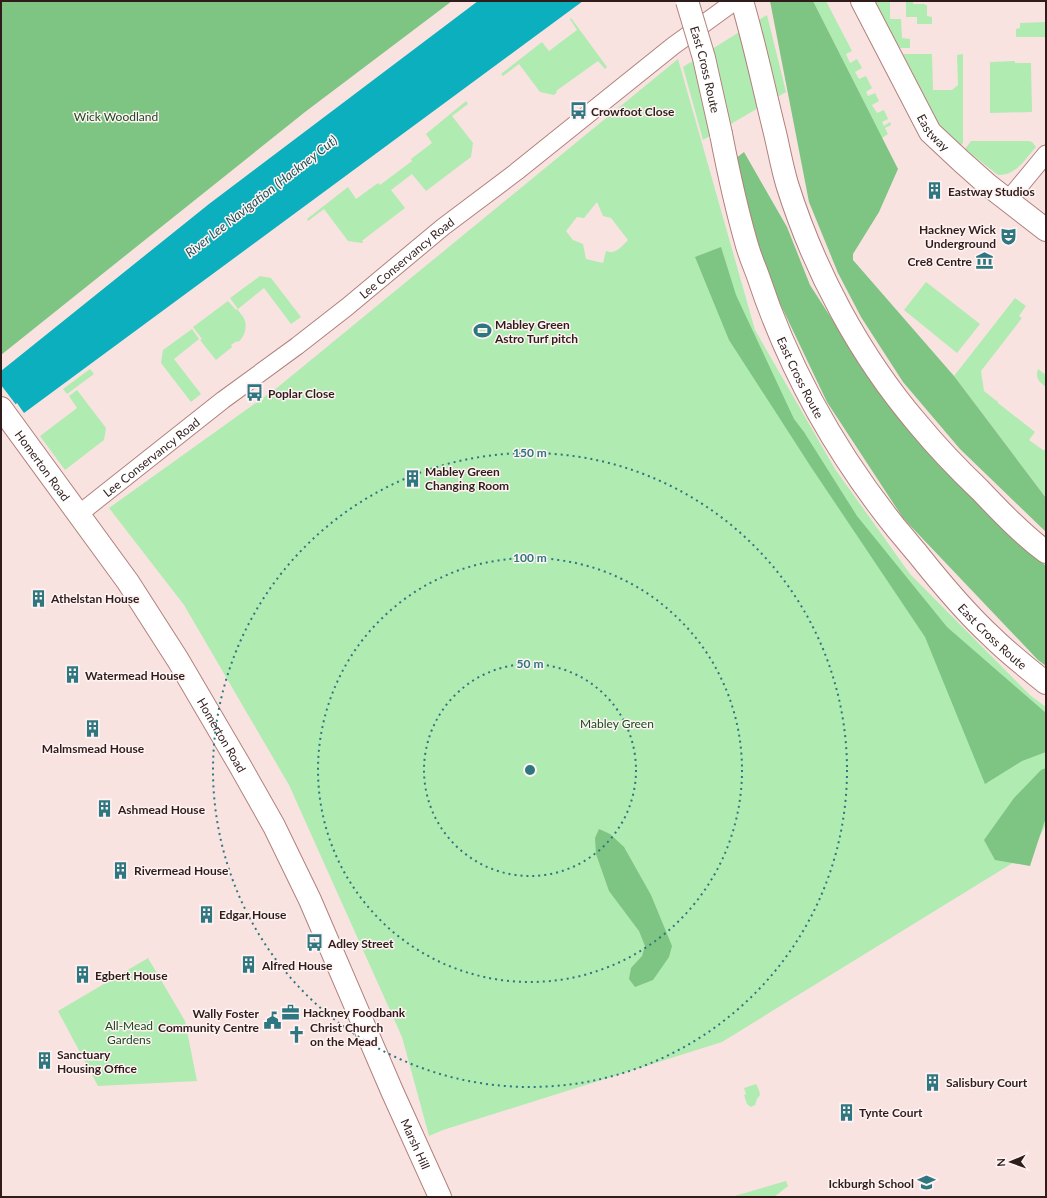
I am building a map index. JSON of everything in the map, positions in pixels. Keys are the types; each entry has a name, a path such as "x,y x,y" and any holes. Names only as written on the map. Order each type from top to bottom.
{"main road":[{"name":"East Cross Route","path":"687,1 704,58 732,190 746,244 765,298 806,392 842,452 868,491 895,527 937,578 990,636 1046,683"},
{"path":"742,1 759,62 787,182 801,226 819,269 838,307 857,339 896,396 922,429 954,465 1014,525 1046,552"},
{"name":"Eastway","path":"862,1 930,132 961,162 1046,230"},
{"name":"Homerton Road","path":"1,408 128,582 175,655 240,764 274,826 310,900 392,1091"},
{"name":"Marsh Hill","path":"392,1091 440,1197"}],"street":[{"name":"Lee Conservancy Road","path":"79,514 224,400 347,307 443,227 526,164 673,46 735,1"},
{"path":"1008,200 1046,154"}],"green space":[{"name":"Wick Woodland","path":"1,1 452,1 305,112 1,355"},
{"path":"770,1 813,1 898,169 879,212 853,254 853,260 954,376 1046,498 1046,532 960,449 903,382 861,317 838,273 809,202"},
{"path":"813,1 826,1 852,51 846,54 850,63 857,59 862,68 855,72 859,79 866,76 872,88 866,92 868,96 875,93 879,101 872,105 877,113 884,110 888,119 882,122 884,126 890,122 891,125 885,128 888,134 882,138"},
{"path":"875,1 890,1 890,19 901,19 902,38 910,39 910,48 899,48"},
{"path":"906,1 913,1 913,4 927,5 927,16 932,17 932,24 917,24 917,17 906,17"},
{"path":"767,15 786,92 703,140 683,67"},
{"path":"571,18 607,67 605,69 598,61 556,91 557,92 554,95 540,92 519,64 503,76 501,74 542,42 549,51 577,30 570,19"},
{"path":"1046,22 1046,37 1016,37 1016,29 1020,28 1020,23"},
{"path":"903,54 932,54 933,90 952,90 958,85 957,55 963,54 963,143 961,145 945,132 937,121"},
{"name":"Mabley Green","path":"678,59 755,330 835,469 910,574 1031,696 1046,707 1046,824 1035,846 1011,864 722,1042 443,1130 429,1136 402,1037 289,785 184,605 109,508 278,387","holes":["597,202 603,216 611,218 628,240 616,251 606,251 603,263 586,259 583,244 573,240 566,231 577,217 584,218"]},
{"path":"1015,61 1015,63 1031,63 1032,112 990,113 990,62"},
{"path":"466,101 468,104 452,116 473,143 471,157 426,191 412,174 391,190 405,208 362,240 362,243 348,241 324,209 308,221 307,219 348,187 356,199 378,183 380,185 412,161 411,159 432,143 426,134"},
{"path":"971,141 1029,141 1036,147 1015,170 1004,175 998,175 965,149"},
{"path":"744,152 787,227 810,285 878,391 971,495 1046,566 1046,666 1038,660 903,518 827,402 767,276 735,159"},
{"path":"721,247 736,295 794,419 804,432 857,516 947,627 1046,713 1046,752 1022,761 985,784 925,637 811,467 729,340 695,257"},
{"path":"260,276 271,278 301,317 291,324 264,288 238,309 230,298"},
{"path":"926,282 980,324 957,353 904,310"},
{"path":"1015,298 1026,306 1019,316 1022,318 981,371 984,391 1035,432 1029,440 1043,450 1046,450 1046,498 954,376"},
{"path":"228,301 244,318 246,324 245,330 240,340 231,345 232,347 216,360 200,340 202,339 193,327"},
{"path":"192,329 199,339 174,359 201,394 191,402 161,363 163,350"},
{"path":"90,369 94,374 67,394 63,389"},
{"path":"1038,369 1046,375 1046,387 1038,380"},
{"path":"77,390 106,428 104,440 65,470 40,436 77,408 69,396"},
{"path":"1046,768 1046,819 1030,866 995,860 984,840 1014,798 1041,770"},
{"path":"599,829 610,834 624,847 651,895 672,946 669,957 653,980 635,987 629,979 631,968 642,956 645,946 639,931 609,891 596,854 595,838"},
{"name":"All-Mead Gardens","path":"148,958 185,1021 197,1081 98,1086 58,1011"},
{"path":"756,1084 760,1095 755,1105 751,1107 747,1104 744,1095 746,1094 744,1088"},
{"path":"786,1181 788,1186 774,1197 731,1197"}],"water":[{"name":"River Lee Navigation (Hackney Cut)","path":"478,1 583,1 24,413 17,403 1,417 1,371 209,204"}],"pier":[{"path":"1,385 17,406 1,419"}],"place":[{"name":"Crowfoot Close","path":"578,111"},
{"name":"Eastway Studios","path":"935,191"},
{"name":"Hackney Wick Underground","path":"1009,236"},
{"name":"Cre8 Centre","path":"985,261"},
{"name":"Mabley Green Astro Turf pitch","path":"482,331"},
{"name":"Poplar Close","path":"255,393"},
{"name":"Mabley Green Changing Room","path":"412,478"},
{"name":"Athelstan House","path":"38,598"},
{"name":"Watermead House","path":"72,675"},
{"name":"Malmsmead House","path":"93,729"},
{"name":"Ashmead House","path":"105,809"},
{"name":"Rivermead House","path":"121,870"},
{"name":"Edgar House","path":"206,914"},
{"name":"Adley Street","path":"315,943"},
{"name":"Alfred House","path":"249,965"},
{"name":"Egbert House","path":"82,975"},
{"name":"Hackney Foodbank","path":"290,1012"},
{"name":"Wally Foster Community Centre","path":"272,1020"},
{"name":"Christ Church on the Mead","path":"297,1034"},
{"name":"Sanctuary Housing Office","path":"44,1061"},
{"name":"Salisbury Court","path":"933,1082"},
{"name":"Tynte Court","path":"846,1112"},
{"name":"Ickburgh School","path":"927,1183"}]}
